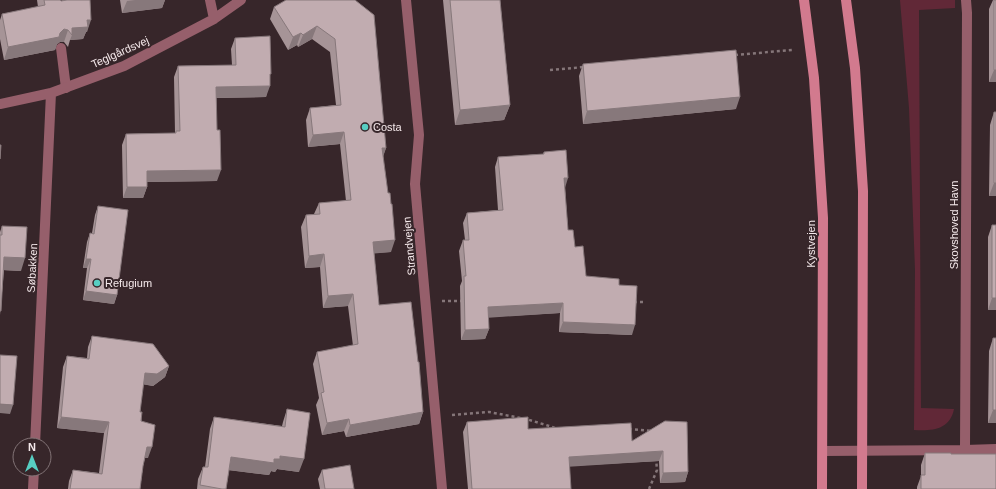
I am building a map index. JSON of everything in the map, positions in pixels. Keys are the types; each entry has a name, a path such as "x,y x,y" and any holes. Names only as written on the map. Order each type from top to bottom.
{"main road":[{"name":"Kystvejen","path":"804,0 814,78 823,218 822,489"},
{"path":"846,0 855,68 863,191 862,489"}],"street":[{"path":"210,0 214,19"},
{"name":"Teglgårdsvej","path":"0,104 51,93 124,66 214,19 242,0"},
{"name":"Strandvejen","path":"406,0 419,135 415,184 442,489"},
{"name":"Skovshoved Havn","path":"965,450 966,0"},
{"path":"61,48 66,88"},
{"name":"Søbakken","path":"35,437 51,93"},
{"path":"823,451 996,449"},
{"path":"33,489 34,477"}],"path":[{"path":"731,55 810,48"},
{"path":"550,70 590,67"},
{"path":"426,303 470,301"},
{"path":"629,302 644,302"},
{"path":"436,417 489,412 526,419 557,429"},
{"path":"625,429 654,432"},
{"path":"649,489 657,470 656,455"}],"shaded area":[{"path":"900,0 955,0 955,8 919,10 921,408 954,409 949,421 944,425 939,428 927,430 914,430 915,270 909,108"}],"building":[{"path":"44,0 90,0 91,20 87,20 88,27 72,28 72,35 68,30 64,29 60,33 59,37 8,47 2,14 45,5"},
{"path":"286,0 355,0 374,15 386,148 382,148 388,193 390,193 392,204 395,240 373,242 379,305 411,302 419,362 423,412 350,425 349,419 327,423 321,393 324,392 317,352 358,344 353,294 328,296 324,254 309,256 306,215 320,214 319,203 351,200 344,132 313,135 310,108 341,105 335,39 317,26 303,35 301,33 293,37 274,7"},
{"path":"450,0 500,0 510,105 460,110"},
{"path":"994,0 996,0 996,70 994,70"},
{"path":"270,36 270,86 216,87 217,130 220,130 221,170 147,171 147,187 127,187 126,134 176,133 176,131 180,131 178,66 236,65 235,38"},
{"path":"736,50 740,97 587,111 583,64"},
{"path":"994,112 996,112 996,183 994,183"},
{"path":"566,150 568,178 564,178 568,230 573,230 575,247 583,246 586,276 619,279 619,285 637,286 635,325 563,322 563,303 488,307 489,329 465,330 464,276 466,276 463,240 469,240 467,213 503,210 498,157 544,154 544,152"},
{"path":"98,206 128,210 117,295 86,291 91,259 86,259 90,233 94,234"},
{"path":"992,225 996,225 996,298 992,298"},
{"path":"2,226 27,227 25,258 4,257 0,311 0,235 2,235"},
{"path":"92,336 153,344 169,366 157,374 145,373 140,412 142,412 141,421 155,425 152,447 147,447 140,489 70,489 73,470 102,474 109,422 61,417 67,356 89,359"},
{"path":"993,338 996,338 996,410 993,410"},
{"path":"0,355 17,356 13,405 0,404"},
{"path":"287,409 310,413 304,459 280,456 280,459 274,459 274,463 231,457 226,489 200,485 203,467 208,467 214,417 285,427"},
{"path":"528,417 528,429 631,423 632,441 665,421 687,422 688,472 663,473 663,451 569,457 571,489 472,489 467,422"},
{"path":"925,453 996,454 996,489 921,489 921,475 925,475"},
{"path":"350,465 354,489 325,489 322,470"}],"place":[{"name":"Costa","path":"365,127"},
{"name":"Refugium","path":"97,283"}]}
